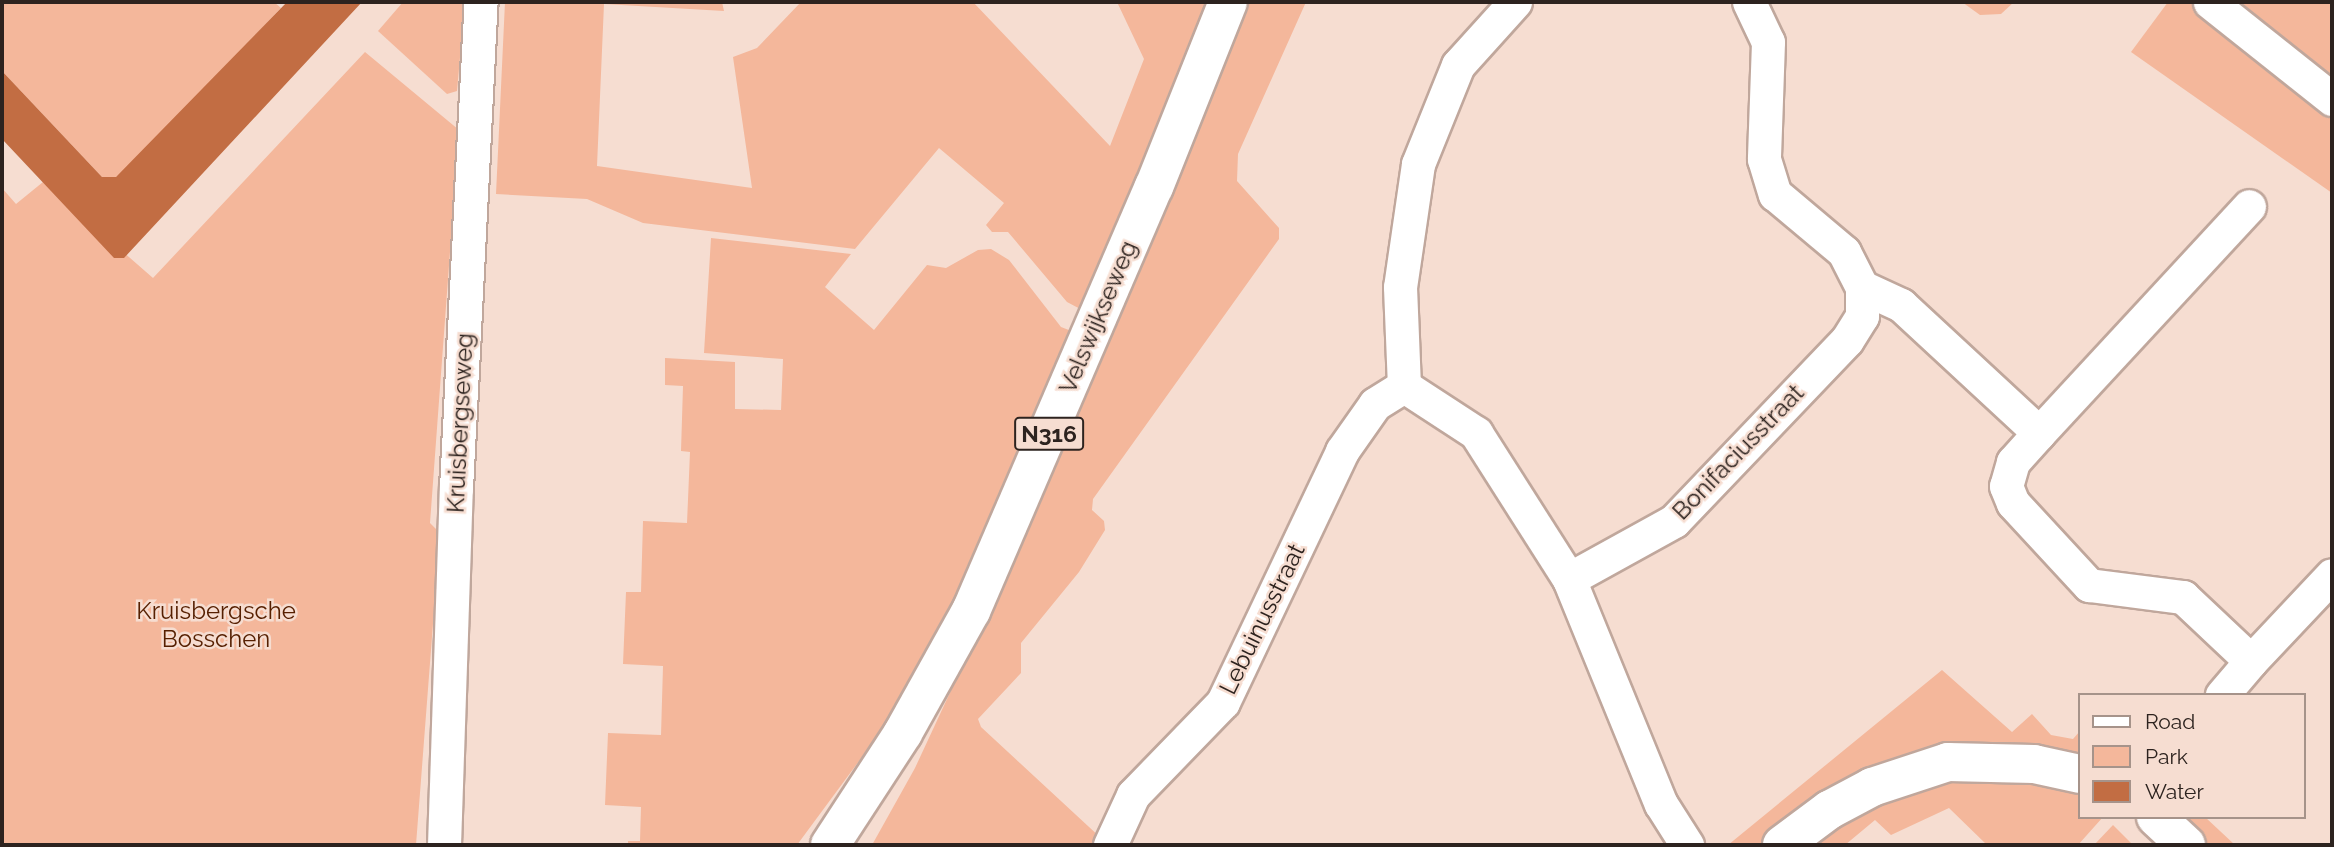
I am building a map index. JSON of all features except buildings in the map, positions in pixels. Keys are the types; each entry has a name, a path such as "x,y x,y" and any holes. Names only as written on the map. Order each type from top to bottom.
{"main road":[{"name":"Velswijkseweg","path":"830,845 903,733 971,611 1154,187 1228,2"},
{"path":"1782,845 1829,810 1872,787 1948,762 2034,764 2078,774"},
{"path":"2158,819 2186,845"}],"street":[{"name":"Kruisbergseweg","path":"444,845 456,475 481,2"},
{"path":"1515,2 1458,65 1418,164 1400,287 1404,386 1476,433 1570,579 1661,804 1687,845"},
{"path":"1749,2 1768,42 1764,159 1775,194 1844,252 1862,287 1901,305 2039,433"},
{"path":"2210,2 2332,99"},
{"path":"2249,206 2013,462 2006,486 2013,503 2089,585 2183,597 2252,661"},
{"name":"Bonifaciusstraat","path":"1570,579 1674,521 1847,340 1862,316 1862,287"},
{"name":"Lebuinusstraat","path":"1110,845 1133,796 1223,702 1342,451 1375,404 1404,386"},
{"path":"2224,693 2332,575"}],"green space":[{"path":"2,2 274,2 281,8 128,167 116,177 102,177 2,71"},
{"path":"403,2 465,2 457,91 447,94 378,31"},
{"path":"505,2 722,2 724,11 604,4 597,166 752,188 733,57 757,48 801,2 973,2 1110,146 1144,59 1117,2 1209,2 1084,311 1067,302 1008,232 992,232 986,225 1004,203 939,148 855,249 643,223 587,199 496,194"},
{"path":"1246,2 1306,2 1238,154 1237,181 1279,228 1279,239 1093,499 1092,510 1104,521 1105,530 1079,572 1021,643 1021,673 978,719 981,727 1102,839 1102,845 872,845 915,768 967,656"},
{"path":"1962,2 2014,2 2001,14 1980,15"},
{"path":"2168,2 2190,2 2332,113 2332,193 2131,52"},
{"path":"2230,2 2332,2 2332,84"},
{"name":"Kruisbergsche Bosschen","path":"365,52 459,130 430,523 440,533 416,845 2,845 2,188 16,204 43,182 153,278"},
{"path":"711,238 851,254 825,287 874,330 927,265 946,268 978,250 991,249 1009,260 1061,327 1074,332 941,632 893,715 797,845 628,845 628,841 640,841 641,807 605,805 608,733 661,735 663,666 623,664 626,592 641,592 643,521 687,523 690,452 681,451 683,386 665,385 665,358 735,362 735,409 781,410 783,359 704,353"},
{"path":"1942,670 2012,732 2032,714 2051,735 2073,739 2078,733 2078,759 1816,802 1763,845 1728,845"},
{"path":"1986,774 2078,791 2078,819 2101,819 2078,845 1987,845 1949,808 1891,835 1875,820 1845,845 1808,845 1840,821 1901,789"},
{"path":"2179,819 2207,819 2235,845 2206,845"},
{"path":"2113,825 2133,845 2094,845"}],"water":[{"path":"287,2 362,2 124,258 114,258 2,139 2,71 102,177 116,177"}]}
